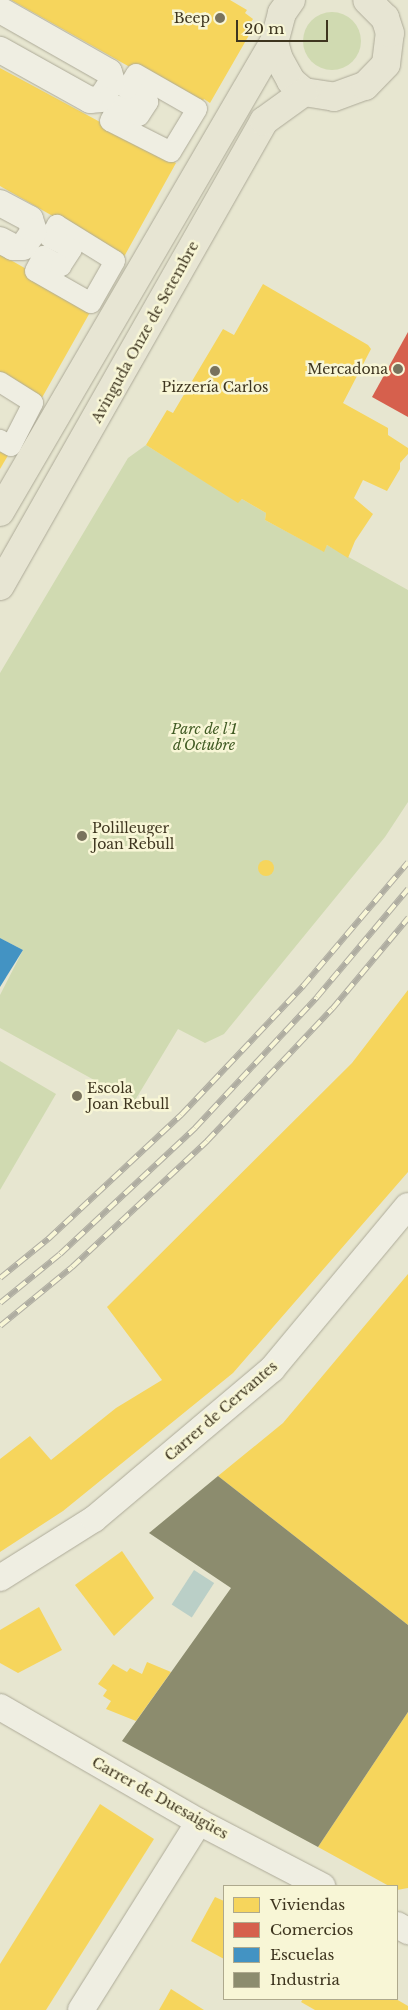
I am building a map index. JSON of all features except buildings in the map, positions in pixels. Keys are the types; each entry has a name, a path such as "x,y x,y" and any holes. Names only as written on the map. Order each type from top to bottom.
{"main road":[{"path":"0,512 274,42 282,13 291,0"},
{"path":"274,42 284,70 304,92 334,97 348,94 365,86 386,64 390,48 390,33 386,15"},
{"path":"377,75 408,64"},
{"name":"Avinguda Onze de Setembre","path":"0,586 264,121 304,92"}],"street":[{"path":"0,10 109,72 112,82 101,99 90,100 0,50"},
{"path":"136,74 197,108 171,152 110,121 118,106 139,116 148,102 127,89 136,74"},
{"path":"0,203 30,219 34,231 23,247 13,247 0,240"},
{"path":"57,225 115,261 91,303 35,271 43,256 61,266 72,250 50,238 57,225"},
{"path":"0,382 33,403 11,446 0,440"},
{"name":"Carrer de Cervantes","path":"0,1578 94,1519 272,1369 408,1206"},
{"name":"Carrer de Duesaigües","path":"0,1707 199,1822 320,1885"},
{"path":"81,2010 199,1822"}],"green space":[{"path":"332,12 348,17 356,25 361,41 356,57 348,65 332,70 316,65 308,57 303,41 308,25 316,17"},
{"name":"Parc de l'1 d'Octubre","path":"146,445 238,502 242,499 266,513 265,520 323,551 327,545 408,590 408,802 385,837 224,1034 205,1043 178,1029 134,1102 0,1028 0,995 23,950 0,938 0,673 128,458"},
{"path":"0,1061 56,1094 0,1190"}],"shaded area":[{"path":"194,1570 214,1583 192,1617 172,1604"}],"railway":[{"path":"0,1278 48,1239 181,1115 303,986 408,862"},
{"path":"0,1303 60,1254 195,1128 317,997 408,889"},
{"path":"0,1326 72,1267 207,1141 332,1009 408,918"}],"place":[{"name":"Beep","path":"220,18"},
{"name":"Mercadona","path":"398,369"},
{"name":"Pizzería Carlos","path":"215,371"},
{"name":"Polilleuger Joan Rebull","path":"82,836"},
{"name":"Escola Joan Rebull","path":"77,1096"}]}
